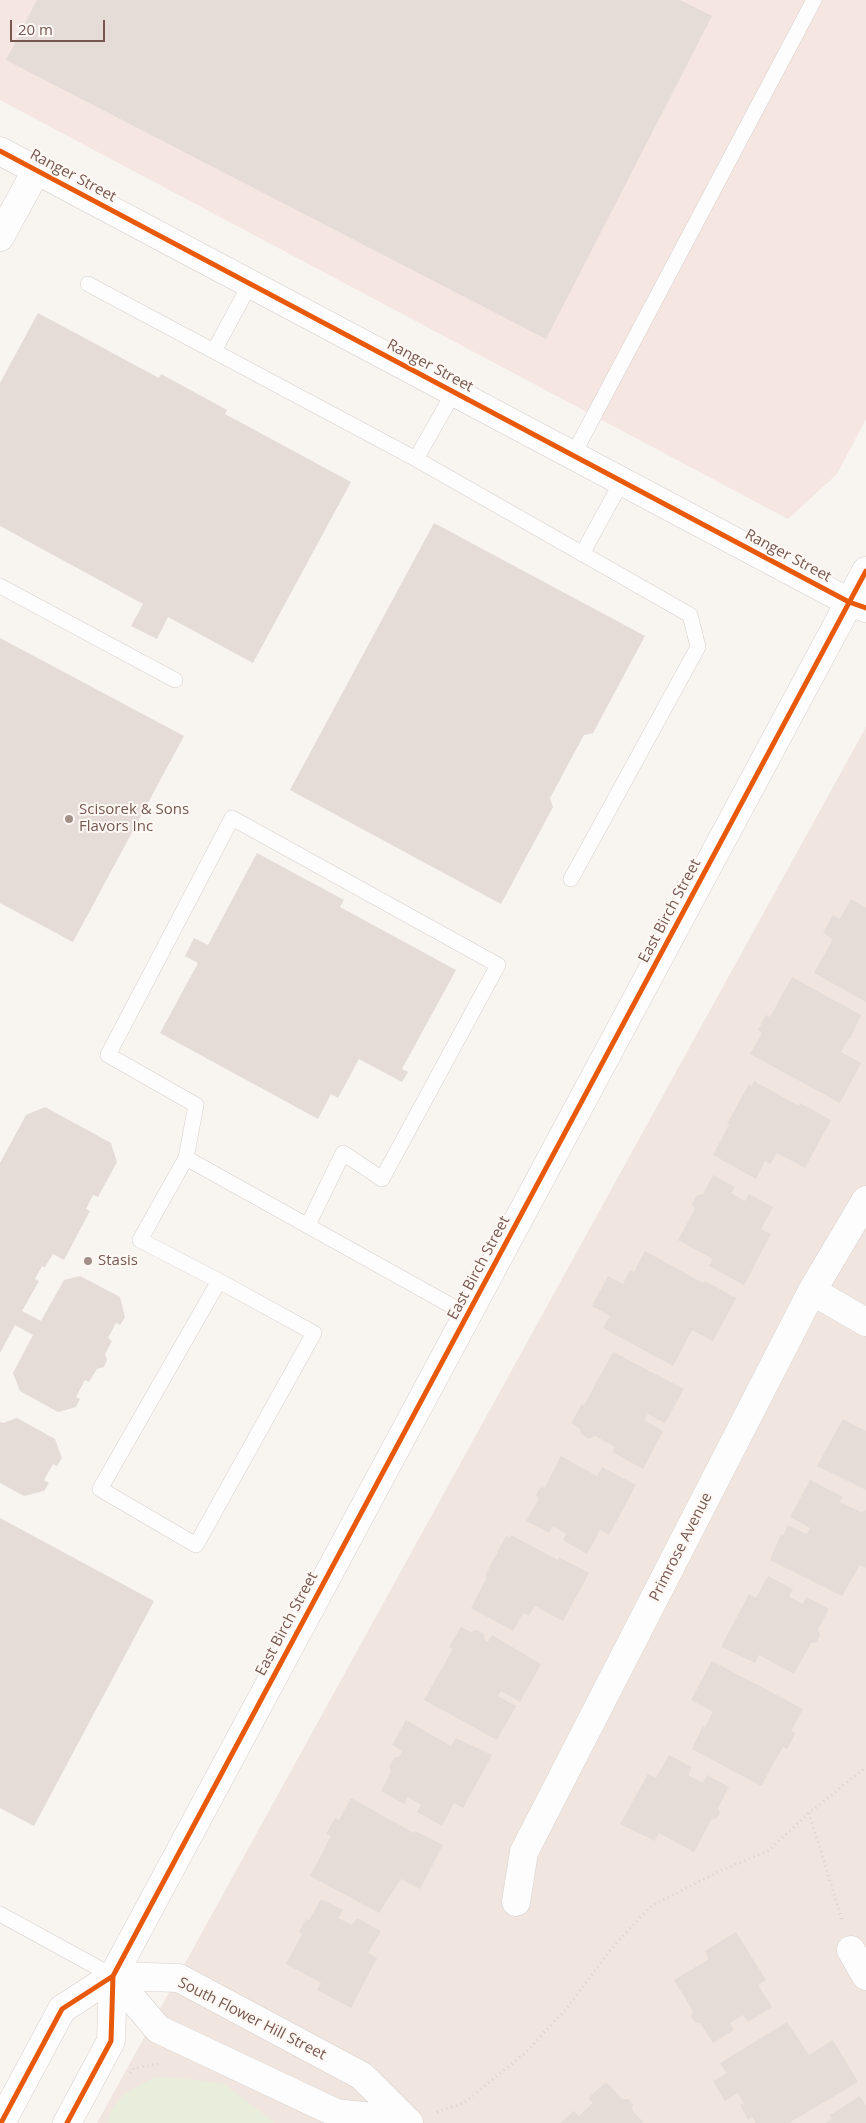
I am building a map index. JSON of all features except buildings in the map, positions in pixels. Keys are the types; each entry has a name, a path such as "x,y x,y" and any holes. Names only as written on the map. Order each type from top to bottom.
{"street":[{"name":"Ranger Street","path":"0,151 858,605"},
{"path":"0,237 36,171"},
{"name":"East Birch Street","path":"67,2123 111,2041 113,1976 468,1315 858,605 866,571"},
{"name":"Primrose Avenue","path":"516,1902 524,1852 812,1292 866,1200"},
{"path":"812,1292 866,1322"},
{"path":"851,1950 866,1976"},
{"path":"113,1976 158,2029 336,2113 408,2122"},
{"name":"East Birch Street","path":"1,2123 62,2009 113,1976"},
{"name":"South Flower Hill Street","path":"113,1976 178,1978 362,2076 408,2122"}],"lane":[{"path":"573,455 813,0"},
{"path":"88,284 416,459 690,615 698,647 571,879"},
{"path":"214,351 250,284"},
{"path":"416,459 454,392"},
{"path":"582,554 622,481"},
{"path":"0,586 175,680"},
{"path":"218,1281 100,1489 196,1545 314,1333 218,1281 140,1240 186,1158 196,1105 108,1055 232,818 498,965 382,1179 342,1153 308,1225"},
{"path":"186,1158 468,1315"},
{"path":"0,1914 113,1976"}],"path":[{"path":"408,2122 464,2103 525,2053 567,2008 612,1948 651,1906 720,1871 768,1851 809,1813 866,1768"},
{"path":"809,1813 851,1950"},
{"path":"128,2076 134,2068 161,2064"}],"shaded area":[{"path":"0,0 866,0 866,419 837,474 788,519 0,100"},
{"path":"866,727 866,2123 97,2123"}],"green space":[{"path":"155,2077 224,2084 275,2123 108,2123 111,2111 124,2094"}],"cycle path":[{"path":"0,151 849,602 866,608"},
{"path":"67,2123 111,2041 113,1976 866,571"},
{"path":"1,2123 62,2009 113,1976"}],"place":[{"name":"Scisorek & Sons Flavors Inc","path":"69,819"},
{"name":"Stasis","path":"88,1261"}]}
